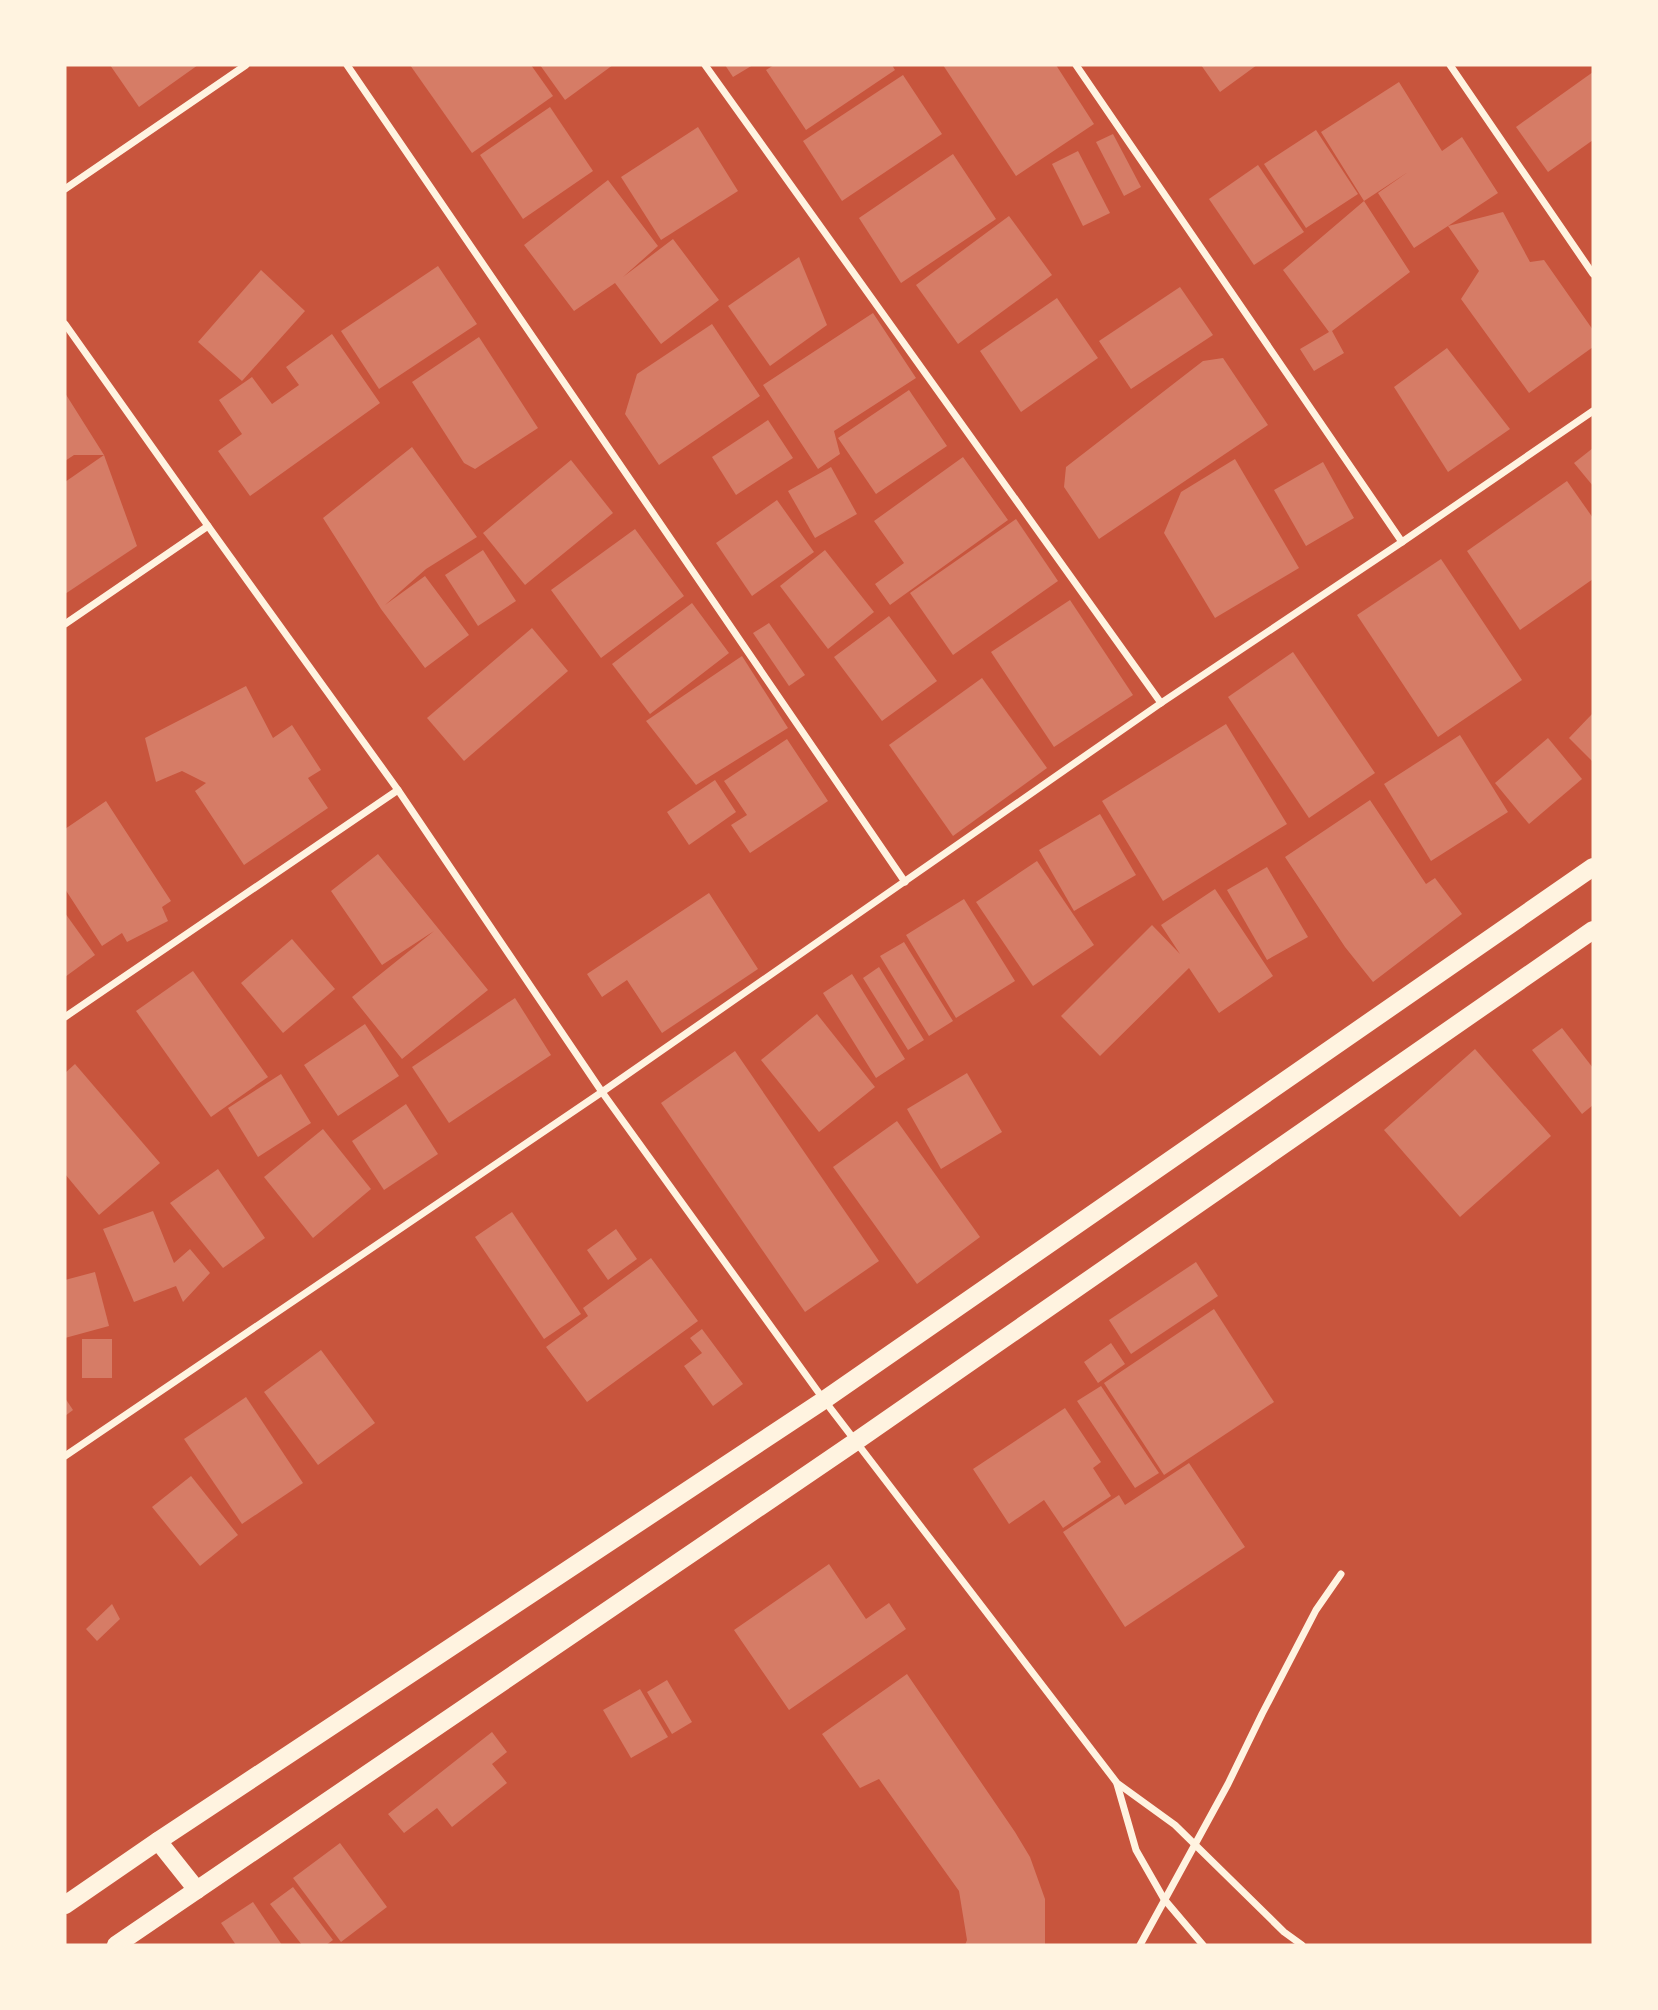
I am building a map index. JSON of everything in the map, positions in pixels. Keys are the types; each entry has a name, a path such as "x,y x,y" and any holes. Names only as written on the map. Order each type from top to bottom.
{"main road":[{"path":"65,1905 824,1400 1593,867"},
{"path":"116,1945 855,1442 1593,930"},
{"path":"158,1841 197,1890"}],"street":[{"path":"65,189 246,65"},
{"path":"347,65 905,882"},
{"path":"705,65 1161,703"},
{"path":"1076,65 1402,542"},
{"path":"1450,65 1593,274"},
{"path":"65,324 398,790 602,1092 855,1442 1116,1783 1175,1825 1284,1933 1302,1945"},
{"path":"65,1456 602,1092 1161,703 1593,411"},
{"path":"65,624 208,526"},
{"path":"65,1017 398,790"},
{"path":"1140,1945 1195,1846 1316,1610 1341,1574"},
{"path":"1116,1783 1136,1850 1164,1899 1203,1945"}],"building":[{"path":"110,65 198,65 139,107"},
{"path":"410,65 531,65 553,96 472,153"},
{"path":"540,65 613,65 565,100"},
{"path":"725,65 753,65 733,77"},
{"path":"774,65 892,65 895,70 806,130 766,70"},
{"path":"943,65 1056,65 1094,124 1016,176"},
{"path":"1201,65 1257,65 1220,92"},
{"path":"1593,72 1593,140 1548,172 1516,127"},
{"path":"903,75 942,134 842,201 803,141"},
{"path":"1399,82 1442,151 1462,137 1498,193 1414,248 1378,193 1408,172 1364,201 1321,132"},
{"path":"550,107 593,171 523,219 480,155"},
{"path":"698,127 738,191 661,240 621,177"},
{"path":"1316,130 1358,194 1306,228 1264,164"},
{"path":"1113,134 1141,187 1124,196 1096,142"},
{"path":"1078,151 1110,213 1083,226 1052,164"},
{"path":"953,154 996,219 901,283 859,218"},
{"path":"1258,165 1304,232 1254,265 1209,199"},
{"path":"608,180 658,246 623,277 673,239 719,300 661,344 615,283 574,311 524,245"},
{"path":"1364,201 1410,272 1332,331 1344,353 1314,371 1300,349 1329,332 1283,270"},
{"path":"1503,212 1530,262 1544,260 1593,330 1593,347 1529,393 1461,299 1479,271 1448,226"},
{"path":"1009,216 1052,275 958,344 916,285"},
{"path":"799,257 827,325 770,366 728,306"},
{"path":"438,266 477,324 379,389 341,331"},
{"path":"261,270 305,311 242,381 198,342"},
{"path":"1180,287 1213,335 1131,389 1099,341"},
{"path":"1057,298 1098,358 1021,412 980,351"},
{"path":"873,313 916,378 834,431 840,454 818,469 763,385"},
{"path":"712,324 760,396 659,465 625,414 637,374"},
{"path":"332,334 380,403 250,496 218,451 242,434 219,400 252,377 272,404 299,385 286,367"},
{"path":"479,337 538,428 475,469 464,463 412,382"},
{"path":"1447,348 1510,429 1448,472 1394,387"},
{"path":"1223,358 1268,425 1099,539 1064,487 1066,467 1203,361"},
{"path":"909,390 947,446 876,494 838,438"},
{"path":"65,393 104,455 74,455 65,461"},
{"path":"768,420 793,458 736,495 712,457"},
{"path":"412,447 477,537 426,569 385,605 425,576 469,635 425,668 381,609 323,518"},
{"path":"1593,448 1593,486 1574,463"},
{"path":"104,455 137,546 65,594 65,482"},
{"path":"963,457 1008,520 890,605 875,584 904,563 874,521"},
{"path":"1235,459 1299,568 1215,618 1164,533 1181,492"},
{"path":"571,460 613,513 525,585 483,533"},
{"path":"1323,462 1354,518 1306,546 1274,490"},
{"path":"831,467 857,514 815,538 788,491"},
{"path":"1567,481 1593,518 1593,579 1520,630 1467,551"},
{"path":"777,500 814,552 752,596 716,543"},
{"path":"1016,519 1058,581 953,655 910,593"},
{"path":"635,529 684,596 601,658 551,590"},
{"path":"483,550 516,601 478,626 445,575"},
{"path":"825,550 874,612 828,649 780,586"},
{"path":"1441,559 1522,680 1438,737 1357,615"},
{"path":"1070,600 1133,695 1054,747 991,652"},
{"path":"692,603 729,653 650,714 612,664"},
{"path":"889,616 937,681 882,721 834,657"},
{"path":"769,623 805,675 789,686 753,633"},
{"path":"532,628 568,671 464,761 427,718"},
{"path":"1293,652 1375,773 1309,818 1228,697"},
{"path":"742,656 788,728 696,785 646,721"},
{"path":"982,678 1047,768 953,836 889,745"},
{"path":"246,686 273,738 292,725 321,770 308,778 328,808 244,865 195,791 206,783 182,771 156,782 145,738"},
{"path":"1593,713 1593,762 1569,738"},
{"path":"1226,724 1287,824 1163,901 1102,801"},
{"path":"1460,735 1508,812 1431,861 1384,784"},
{"path":"1548,738 1582,779 1529,824 1495,783"},
{"path":"787,739 828,801 750,853 731,825 747,815 724,781"},
{"path":"715,780 736,812 689,845 667,812"},
{"path":"1370,800 1426,884 1435,878 1462,914 1373,982 1345,947 1285,857"},
{"path":"106,801 171,901 162,907 168,921 127,942 122,933 102,946 65,889 65,829"},
{"path":"1100,814 1136,875 1074,911 1039,850"},
{"path":"378,854 488,990 402,1059 352,997 434,931 382,965 331,891"},
{"path":"1037,861 1094,945 1033,986 976,902"},
{"path":"1267,867 1308,937 1267,960 1227,890"},
{"path":"1215,889 1273,976 1219,1013 1189,968 1100,1056 1061,1016 1152,925 1180,954 1161,925"},
{"path":"709,893 758,969 662,1033 627,980 602,997 587,974"},
{"path":"964,899 1015,981 956,1018 906,935"},
{"path":"65,913 95,955 65,977"},
{"path":"292,939 335,989 283,1033 241,983"},
{"path":"904,942 953,1021 929,1036 880,956"},
{"path":"879,967 924,1040 908,1050 863,978"},
{"path":"193,971 268,1077 211,1117 136,1011"},
{"path":"852,974 905,1059 876,1078 823,993"},
{"path":"515,998 551,1055 449,1123 412,1067"},
{"path":"817,1014 875,1087 819,1132 761,1060"},
{"path":"365,1024 399,1076 338,1116 304,1065"},
{"path":"1562,1028 1593,1068 1593,1105 1582,1114 1532,1050"},
{"path":"1475,1049 1551,1136 1460,1217 1384,1130"},
{"path":"735,1051 879,1261 805,1312 661,1103"},
{"path":"75,1064 160,1163 99,1215 65,1174 65,1073"},
{"path":"967,1073 1002,1132 941,1169 907,1109"},
{"path":"281,1074 311,1123 258,1157 228,1108"},
{"path":"406,1104 438,1154 384,1190 352,1141"},
{"path":"897,1121 980,1237 917,1284 833,1167"},
{"path":"323,1129 371,1189 313,1238 264,1177"},
{"path":"218,1169 265,1238 223,1268 170,1203"},
{"path":"153,1211 174,1263 190,1249 210,1273 183,1302 176,1286 134,1302 103,1229"},
{"path":"512,1212 581,1314 544,1339 475,1237"},
{"path":"616,1229 637,1259 608,1280 587,1250"},
{"path":"651,1258 698,1321 587,1402 546,1347 588,1316 583,1308"},
{"path":"1196,1262 1218,1296 1131,1354 1109,1320"},
{"path":"95,1272 109,1326 65,1338 65,1280"},
{"path":"1214,1309 1274,1402 1164,1475 1104,1383"},
{"path":"702,1329 743,1384 713,1406 684,1366 702,1353 690,1338"},
{"path":"82,1339 112,1339 112,1378 82,1378"},
{"path":"1111,1343 1125,1364 1098,1383 1084,1362"},
{"path":"321,1350 375,1423 318,1465 264,1392"},
{"path":"1101,1386 1159,1473 1135,1488 1077,1401"},
{"path":"246,1397 303,1483 242,1524 184,1439"},
{"path":"65,1398 73,1410 65,1416"},
{"path":"1065,1408 1101,1462 1093,1468 1111,1496 1063,1528 1044,1500 1009,1524 973,1469"},
{"path":"1189,1463 1245,1547 1125,1627 1063,1532 1119,1495 1125,1505"},
{"path":"191,1476 238,1535 200,1566 152,1507"},
{"path":"829,1564 866,1619 889,1603 906,1629 789,1710 734,1630"},
{"path":"112,1604 120,1619 97,1641 86,1629"},
{"path":"907,1674 1030,1857 1045,1899 1045,1945 965,1945 967,1940 959,1891 879,1779 860,1788 822,1734"},
{"path":"667,1680 692,1722 672,1734 647,1692"},
{"path":"640,1689 668,1737 631,1758 603,1710"},
{"path":"492,1732 507,1752 492,1764 507,1783 452,1827 437,1808 404,1833 388,1814"},
{"path":"340,1843 387,1907 341,1942 293,1878"},
{"path":"293,1887 333,1940 326,1945 302,1945 270,1904"},
{"path":"253,1902 282,1945 236,1945 221,1923"}]}
